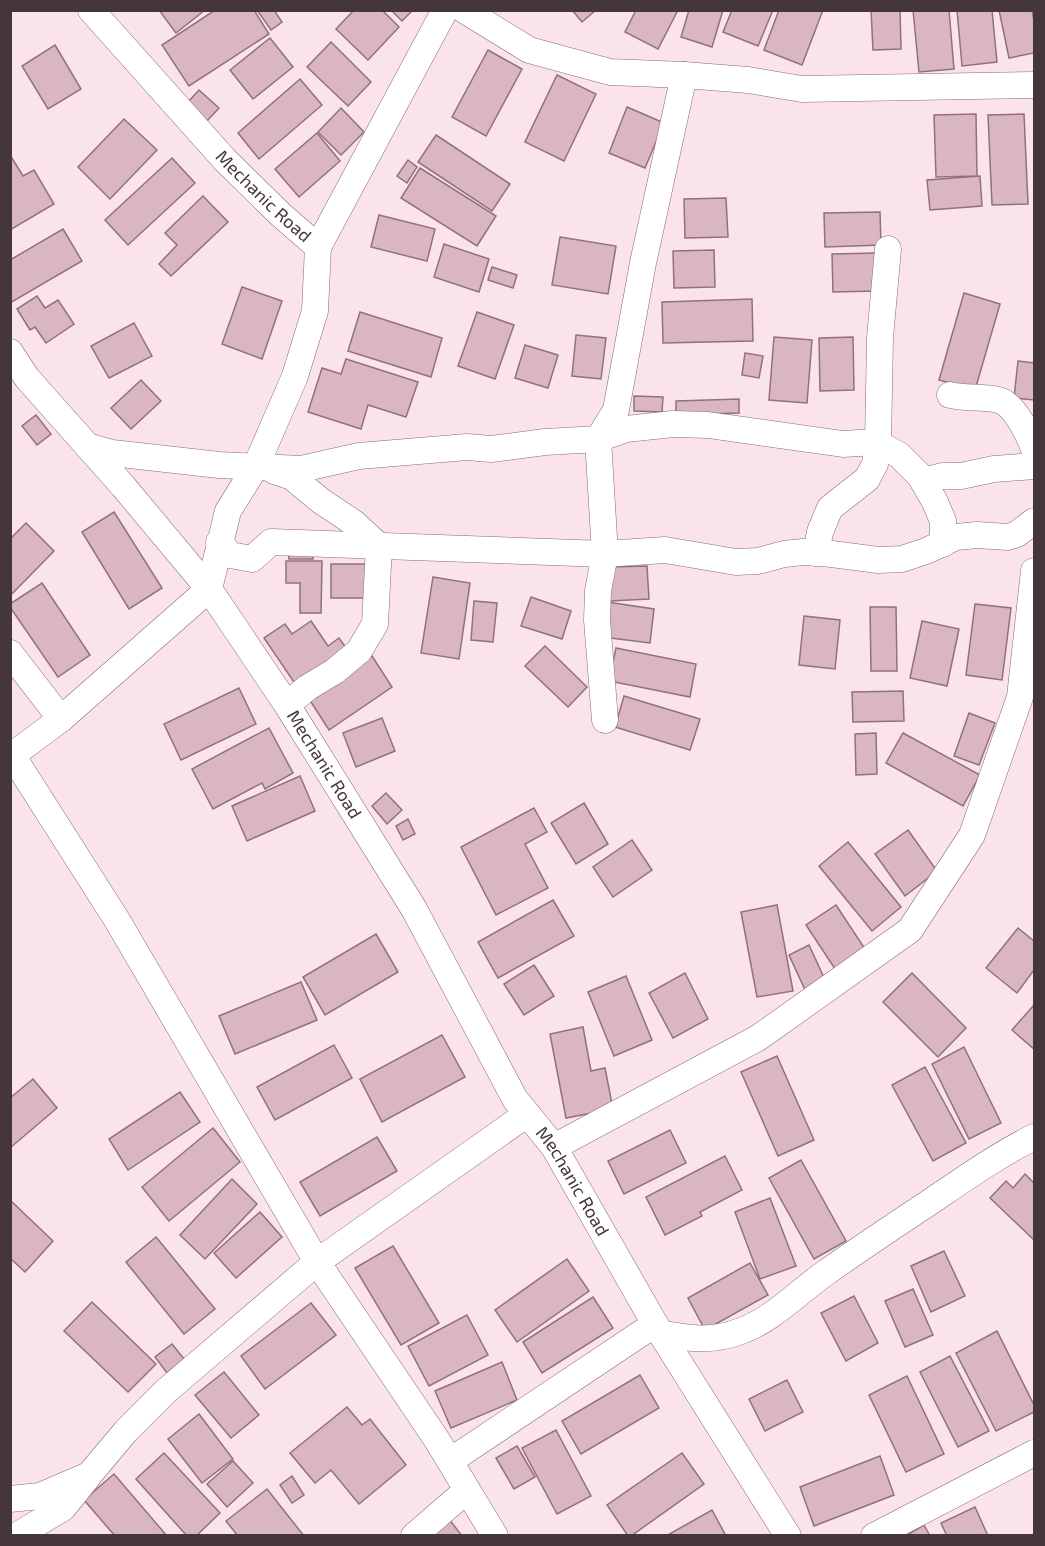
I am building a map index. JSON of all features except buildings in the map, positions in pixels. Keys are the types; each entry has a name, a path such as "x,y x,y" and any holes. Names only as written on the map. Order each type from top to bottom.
{"street":[{"name":"Mechanic Road","path":"91,10 225,160 280,214 318,247 315,311 294,376 256,466 228,511 209,589 287,705 414,909 514,1099 554,1147 658,1328 788,1536"},
{"path":"318,247 445,10"},
{"path":"464,10 529,50 609,72 748,80 802,89 1035,85"},
{"path":"605,720 597,620 598,591 605,554 598,439 616,410 643,263 684,75"},
{"path":"816,553 820,532 830,508 867,479 874,464 878,444 880,338 888,249"},
{"path":"10,352 27,378 209,589 61,719 11,756 117,920 317,1262 450,1461 495,1536"},
{"path":"950,394 962,398 1001,400 1017,415 1035,449"},
{"path":"87,446 112,453 219,465 300,469 359,456 467,447 490,449 545,442 598,439 626,429 673,424 708,425 843,444 874,442 899,456 922,481 943,521 943,544"},
{"path":"256,466 292,477 321,501 354,523 379,546"},
{"path":"922,481 994,469 1035,466"},
{"path":"219,542 230,555 252,559 271,542 605,554 665,550 736,562 758,561 784,554 816,553 878,560 902,559 956,537 977,535 1008,537 1017,534 1035,521"},
{"path":"287,705 359,651 370,633 375,624 379,546"},
{"path":"554,1147 758,1038 910,930 972,835 1020,697 1035,571"},
{"path":"10,653 61,719"},
{"path":"16,1536 63,1508 126,1431 166,1391 317,1262 527,1114"},
{"path":"450,1461 658,1328 693,1340 744,1331 772,1314 805,1287 872,1240 1009,1150 1035,1137"},
{"path":"874,1536 1035,1453"},
{"path":"10,1499 40,1496 89,1475"},
{"path":"414,1536 467,1490"}]}
